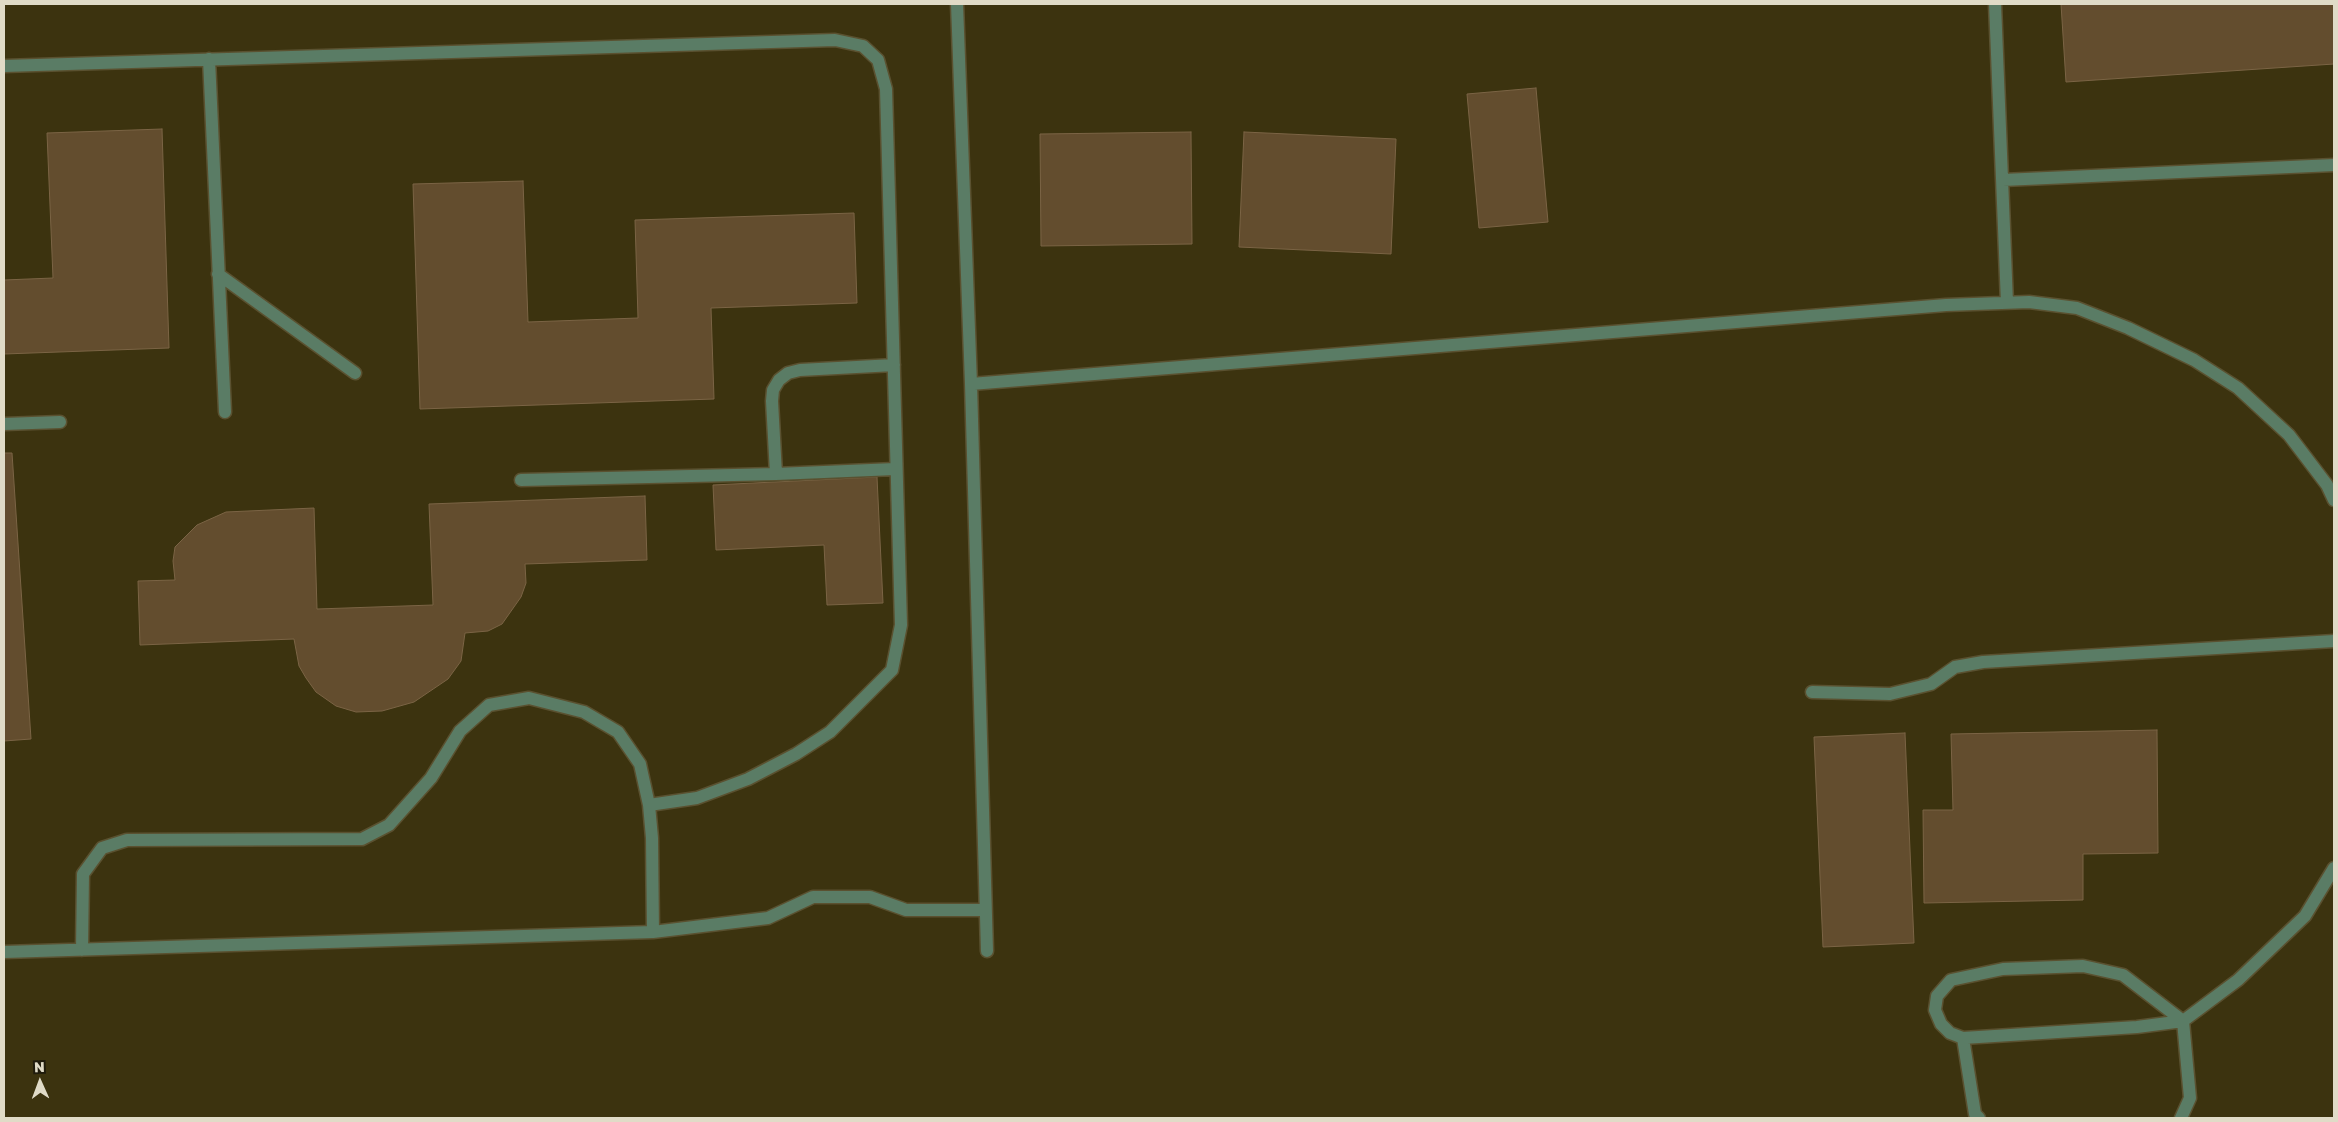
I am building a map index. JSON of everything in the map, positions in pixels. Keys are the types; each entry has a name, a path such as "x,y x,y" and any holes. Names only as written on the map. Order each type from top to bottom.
{"street":[{"path":"957,4 972,384 987,951"},
{"path":"1995,4 2008,302"},
{"path":"4,66 835,40 863,46 878,60 886,89 895,469 901,625 892,670 830,732 796,754 748,779 697,798 649,805"},
{"path":"209,60 225,412"},
{"path":"2003,180 2334,165"},
{"path":"218,274 355,373"},
{"path":"972,384 1946,305 2029,302 2077,308 2128,328 2194,360 2238,388 2289,435 2327,485 2334,500"},
{"path":"776,474 772,401 773,390 779,380 788,373 800,370 894,365"},
{"path":"4,424 60,422"},
{"path":"520,480 776,474 895,469"},
{"path":"1812,692 1890,694 1931,684 1955,667 1983,662 2334,641"},
{"path":"82,950 83,874 102,848 127,840 362,839 389,826 431,778 460,730 488,705 530,698 584,712 618,732 640,764 649,805 652,838 653,932"},
{"path":"2181,1118 2190,1098 2183,1021 2123,975 2083,966 2003,969 1951,980 1937,996 1934,1010 1941,1024 1950,1033 1963,1038 2137,1027 2183,1021 2238,980 2305,916 2334,868"},
{"path":"4,952 653,932 768,918 813,897 870,897 906,910 985,910"},
{"path":"1963,1038 1975,1114 1979,1118"}],"building":[{"path":"2061,4 2334,4 2334,64 2066,82"},
{"path":"1536,88 1548,222 1479,228 1467,94"},
{"path":"162,129 169,348 4,354 4,280 53,278 47,133"},
{"path":"1191,132 1192,244 1041,246 1040,134"},
{"path":"1244,132 1396,139 1391,254 1239,247"},
{"path":"523,181 528,322 638,318 635,220 854,213 857,303 711,308 714,399 420,409 413,184"},
{"path":"4,453 12,453 31,739 4,741"},
{"path":"877,477 883,603 827,605 824,545 716,550 713,485"},
{"path":"645,496 647,560 525,564 526,583 521,597 502,624 488,631 465,633 461,661 448,679 414,702 382,711 356,712 336,706 316,692 306,678 299,666 294,639 140,645 138,581 175,580 173,561 175,547 197,525 226,512 314,508 317,609 433,605 429,504"},
{"path":"2157,730 2158,853 2083,854 2083,900 1924,903 1923,810 1953,810 1951,734"},
{"path":"1905,733 1914,943 1823,947 1814,737"}]}
